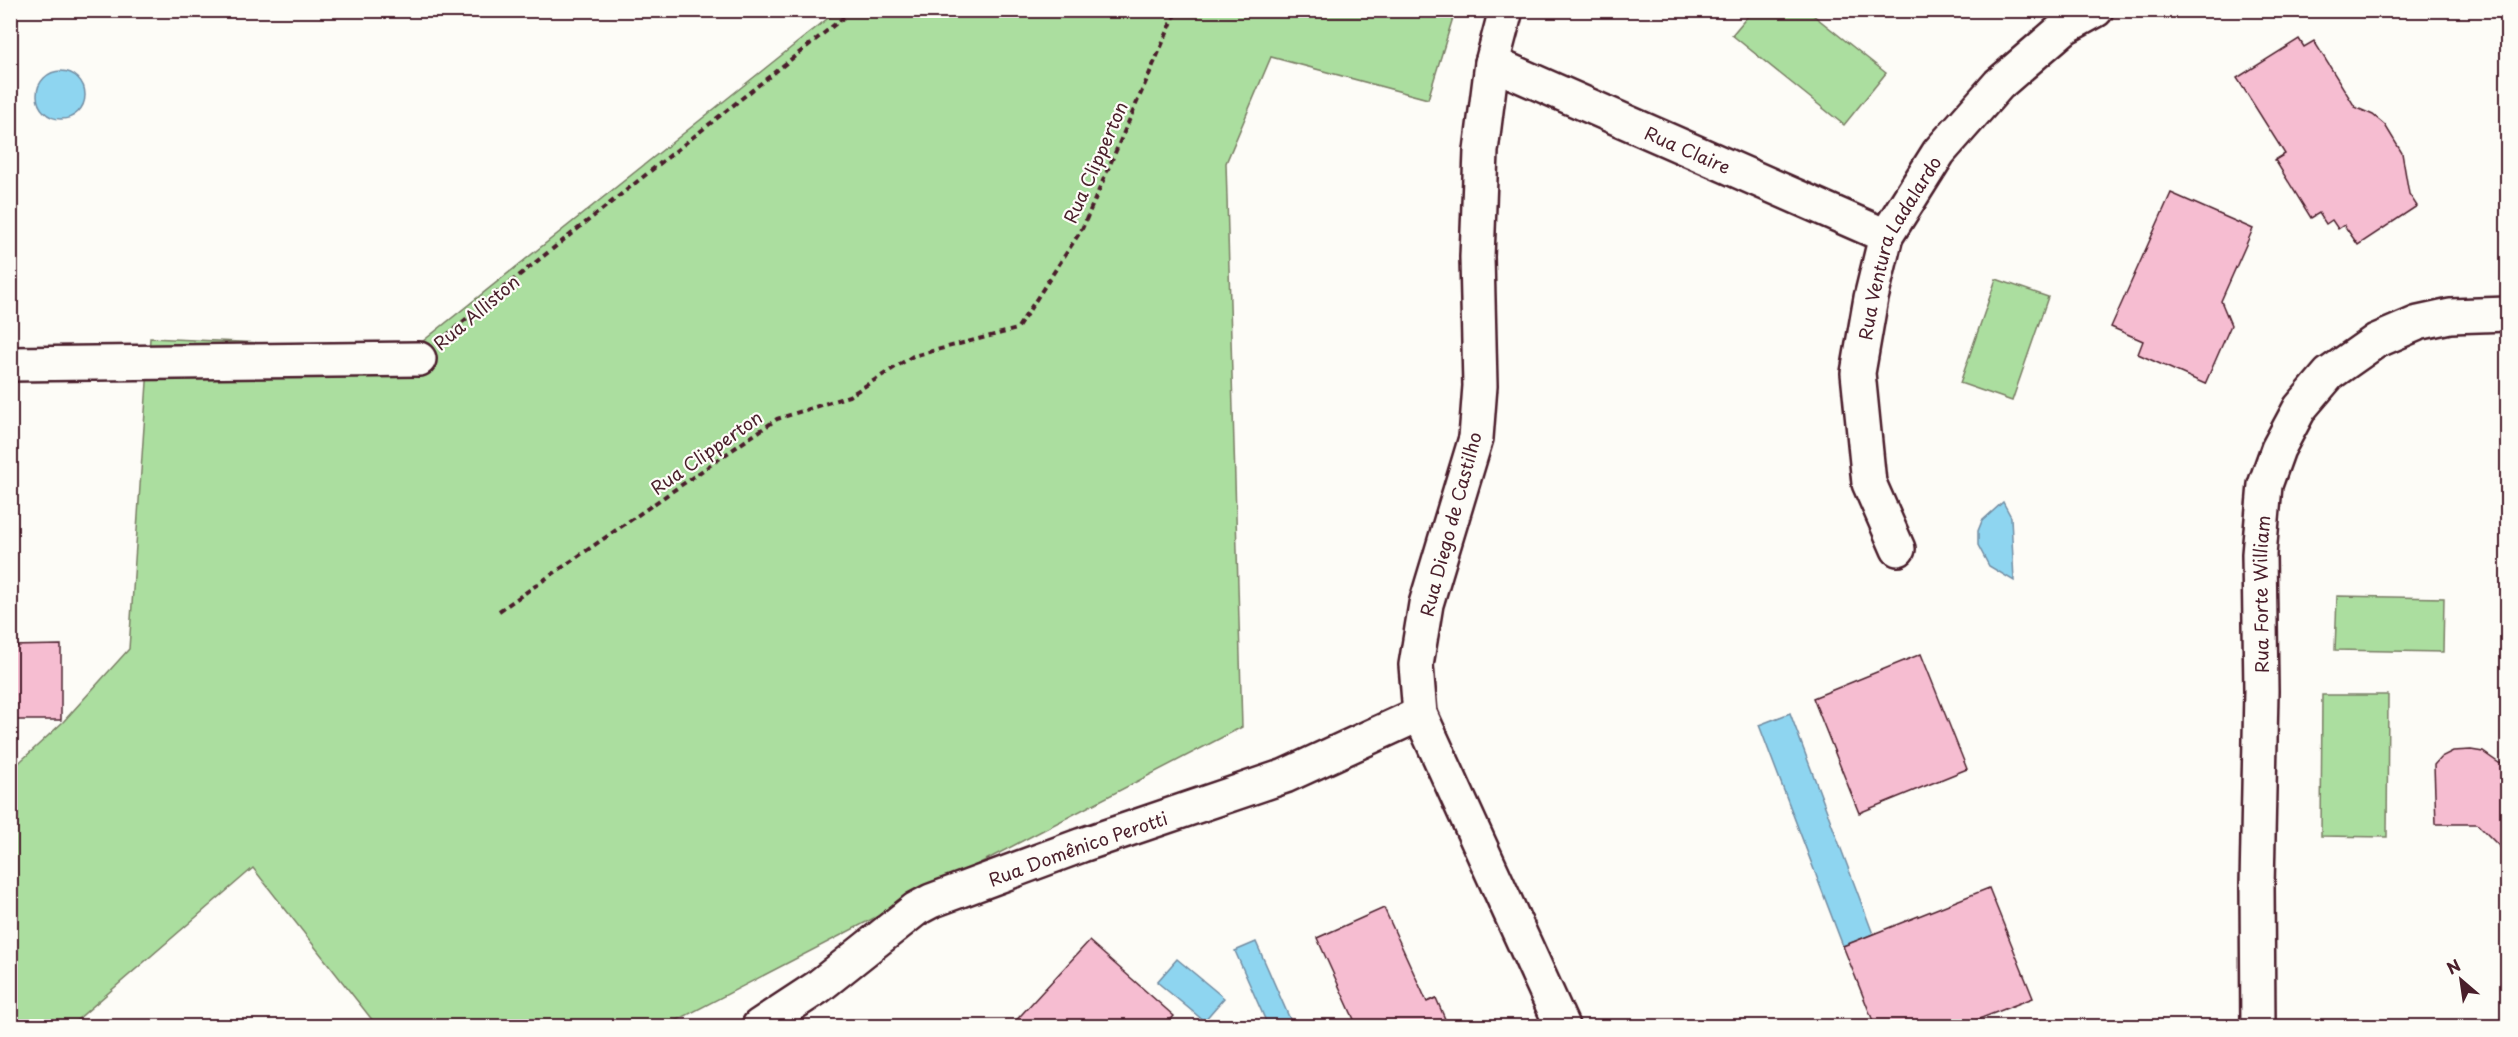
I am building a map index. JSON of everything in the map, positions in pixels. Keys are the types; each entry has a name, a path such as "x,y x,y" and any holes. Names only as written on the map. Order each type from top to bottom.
{"street":[{"name":"Rua Diego de Castilho","path":"1506,10 1492,63 1480,174 1477,257 1480,386 1476,438 1426,604 1416,665 1419,714 1562,1026"},
{"name":"Rua Ventura Ladalardo","path":"1898,549 1869,483 1858,373 1871,298 1886,236 1939,152 1999,84 2065,27 2096,10"},
{"name":"Rua Claire","path":"1492,63 1886,236"},
{"name":"Rua Forte William","path":"2258,1026 2257,886 2261,691 2259,554 2265,485 2275,458 2300,408 2329,374 2376,341 2418,323 2450,316 2508,314"},
{"name":"Rua Alliston","path":"10,364 419,359"},
{"name":"Rua Domênico Perotti","path":"759,1026 818,987 916,909 931,901 1082,845 1285,776 1419,714"}],"path":[{"name":"Rua Alliston","path":"419,359 497,293 853,10"},
{"name":"Rua Clipperton","path":"499,611 777,419 849,396 913,356 1017,330 1082,229 1177,10"}],"green space":[{"path":"1753,10 1808,11 1886,73 1844,125 1732,35"},
{"path":"837,11 1455,11 1428,99 1271,57 1226,163 1242,727 666,1026 377,1026 253,868 70,1026 11,1026 11,770 63,722 129,649 150,338 353,347 418,345"},
{"path":"1996,279 2048,297 2012,401 1960,383"},
{"path":"2337,596 2444,598 2443,652 2335,650"},
{"path":"2322,695 2388,695 2387,837 2321,836"}],"water":[{"path":"61,71 78,78 85,95 78,112 61,119 44,112 37,95 44,78"},
{"path":"2003,502 2011,517 2014,581 1989,566 1978,545 1978,531 1982,521"},
{"path":"1790,713 1873,934 1843,946 1759,725"},
{"path":"1256,942 1293,1026 1268,1026 1235,951"},
{"path":"1177,959 1224,998 1204,1021 1157,982"}],"building":[{"path":"2299,39 2304,47 2314,41 2355,107 2373,115 2385,125 2402,153 2409,194 2417,206 2358,245 2344,225 2338,229 2332,220 2326,224 2319,213 2311,218 2275,160 2285,154 2237,78"},
{"path":"10,89 17,116 10,124"},
{"path":"2171,193 2253,229 2221,301 2231,325 2205,384 2138,354 2143,341 2111,327"},
{"path":"61,645 61,720 10,720 10,646"},
{"path":"1921,654 1967,769 1859,813 1813,698"},
{"path":"2453,751 2483,752 2499,763 2508,764 2508,855 2477,824 2436,824 2434,765 2441,757"},
{"path":"1989,888 2033,998 1961,1026 1875,1026 1843,946"},
{"path":"1384,908 1427,1002 1436,998 1445,1019 1434,1026 1357,1026 1317,938"},
{"path":"1089,941 1174,1016 1165,1026 1011,1026"}]}
